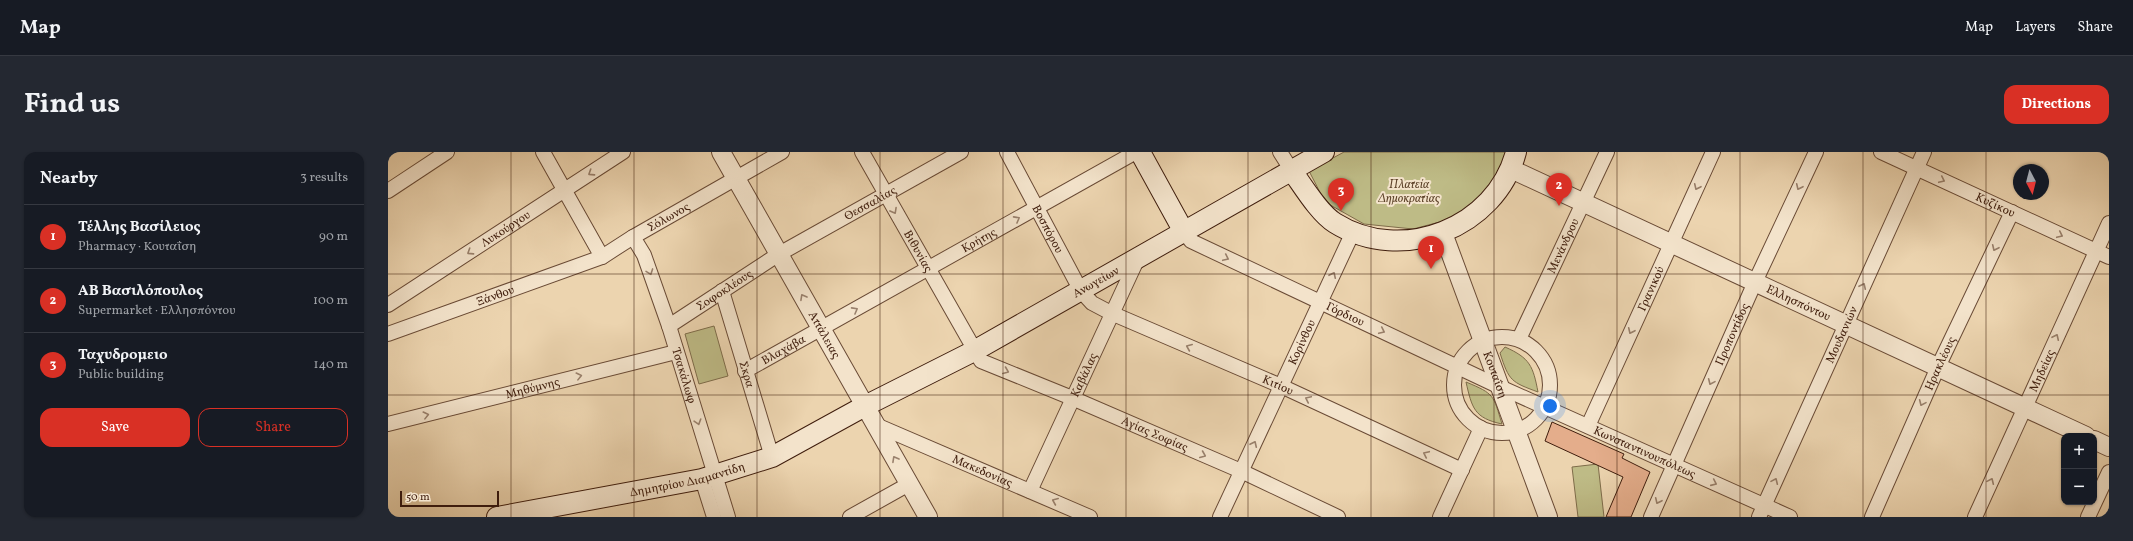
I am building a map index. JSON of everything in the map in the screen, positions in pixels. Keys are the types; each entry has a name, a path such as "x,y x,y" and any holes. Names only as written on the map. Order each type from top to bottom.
{"main road":[{"path":"1140,152 1188,237"},
{"name":"Ανωγείων","path":"865,406 974,351 1087,297 1137,260 1188,237 1324,152"},
{"path":"1292,171 1333,222 1352,232 1400,241 1443,233 1466,222 1481,210 1497,192 1514,161"},
{"name":"Δημητρίου Διαμαντίδη","path":"497,517 708,477 772,457 865,406"}],"street":[{"path":"388,191 447,152"},
{"path":"543,152 602,257"},
{"name":"Λυκούργου","path":"388,305 623,152"},
{"name":"Αττάλειας","path":"721,152 928,517"},
{"name":"Σόλωνος","path":"602,257 633,237 782,152"},
{"name":"Βιθυνίας","path":"862,152 927,270 974,351"},
{"name":"Θεσσαλίας","path":"779,254 961,152"},
{"name":"Βοσπόρου","path":"1007,152 1087,297"},
{"name":"Κρήτης","path":"821,329 1136,152"},
{"path":"1280,152 1292,171"},
{"name":"Μενάνδρου","path":"1519,339 1607,152"},
{"name":"Γρανικού","path":"1588,426 1713,152"},
{"name":"Προποντίδος","path":"1650,517 1675,465 1755,282 1816,152"},
{"name":"Κυζίκου","path":"1881,152 2095,252 2109,257"},
{"name":"Μουδανιών","path":"1762,511 1924,152"},
{"name":"Ελλησπόντου","path":"1514,161 1584,203 2080,433"},
{"name":"Ηρακλέους","path":"1872,517 1938,367 2012,212"},
{"name":"Μηδείας","path":"1975,517 2109,223"},
{"name":"Κορίνθου","path":"1220,517 1352,232"},
{"name":"Κουταΐση","path":"1443,233 1548,517"},
{"name":"Τσακάλωφ","path":"633,237 644,255 669,326 708,477 714,517"},
{"name":"Γόρδιου","path":"1188,237 1320,302 1500,387"},
{"name":"Σοφοκλέους","path":"669,326 779,254"},
{"name":"Ξάνθου","path":"388,334 602,257"},
{"name":"Καβάλας","path":"1030,491 1111,313 1137,260"},
{"name":"Σκρα","path":"722,291 772,457"},
{"name":"Κιτίου","path":"1087,297 1111,313 1281,386 1462,470"},
{"name":"Βλαχάβα","path":"745,371 821,329"},
{"path":"1500,336 1519,339 1539,354 1548,368 1550,391 1546,407 1535,420 1516,431 1498,432 1481,428 1465,415 1456,397 1454,379 1457,367 1469,350 1483,340 1500,336"},
{"name":"Αγίας Σοφίας","path":"974,351 981,361 1072,398 1241,471 1338,517"},
{"name":"Μηθύμνης","path":"388,424 676,352"},
{"name":"Κωνσταντινουπόλεως","path":"1500,387 1675,465 1762,511 1790,517"},
{"name":"Μακεδονίας","path":"876,425 1090,517"},
{"path":"1440,517 1481,428"},
{"path":"2097,441 2109,447"},
{"path":"2088,517 2109,472"},
{"name":"Τσακάλωφ","path":"708,477 728,517"},
{"path":"850,517 909,484"}],"green space":[{"name":"Πλατεία Δημοκρατίας","path":"1344,152 1508,152 1492,186 1455,218 1413,229 1364,224 1325,202 1309,171"},
{"path":"714,326 728,376 699,384 685,334"},
{"path":"1505,347 1520,355 1529,364 1532,369 1538,392 1516,383 1509,375 1500,353"},
{"path":"1466,382 1483,390 1492,397 1497,407 1502,424 1485,419 1480,415 1470,399"},
{"path":"1598,464 1604,517 1578,517 1572,467"}],"building":[{"path":"1552,422 1624,454 1622,458 1650,472 1631,517 1606,517 1623,477 1545,441"}],"place":[{"name":"ΑΒ Βασιλόπουλος","path":"1559,206"},
{"name":"Ταχυδρομειο","path":"1341,211"},
{"name":"Τέλλης Βασίλειος","path":"1431,269"}]}
